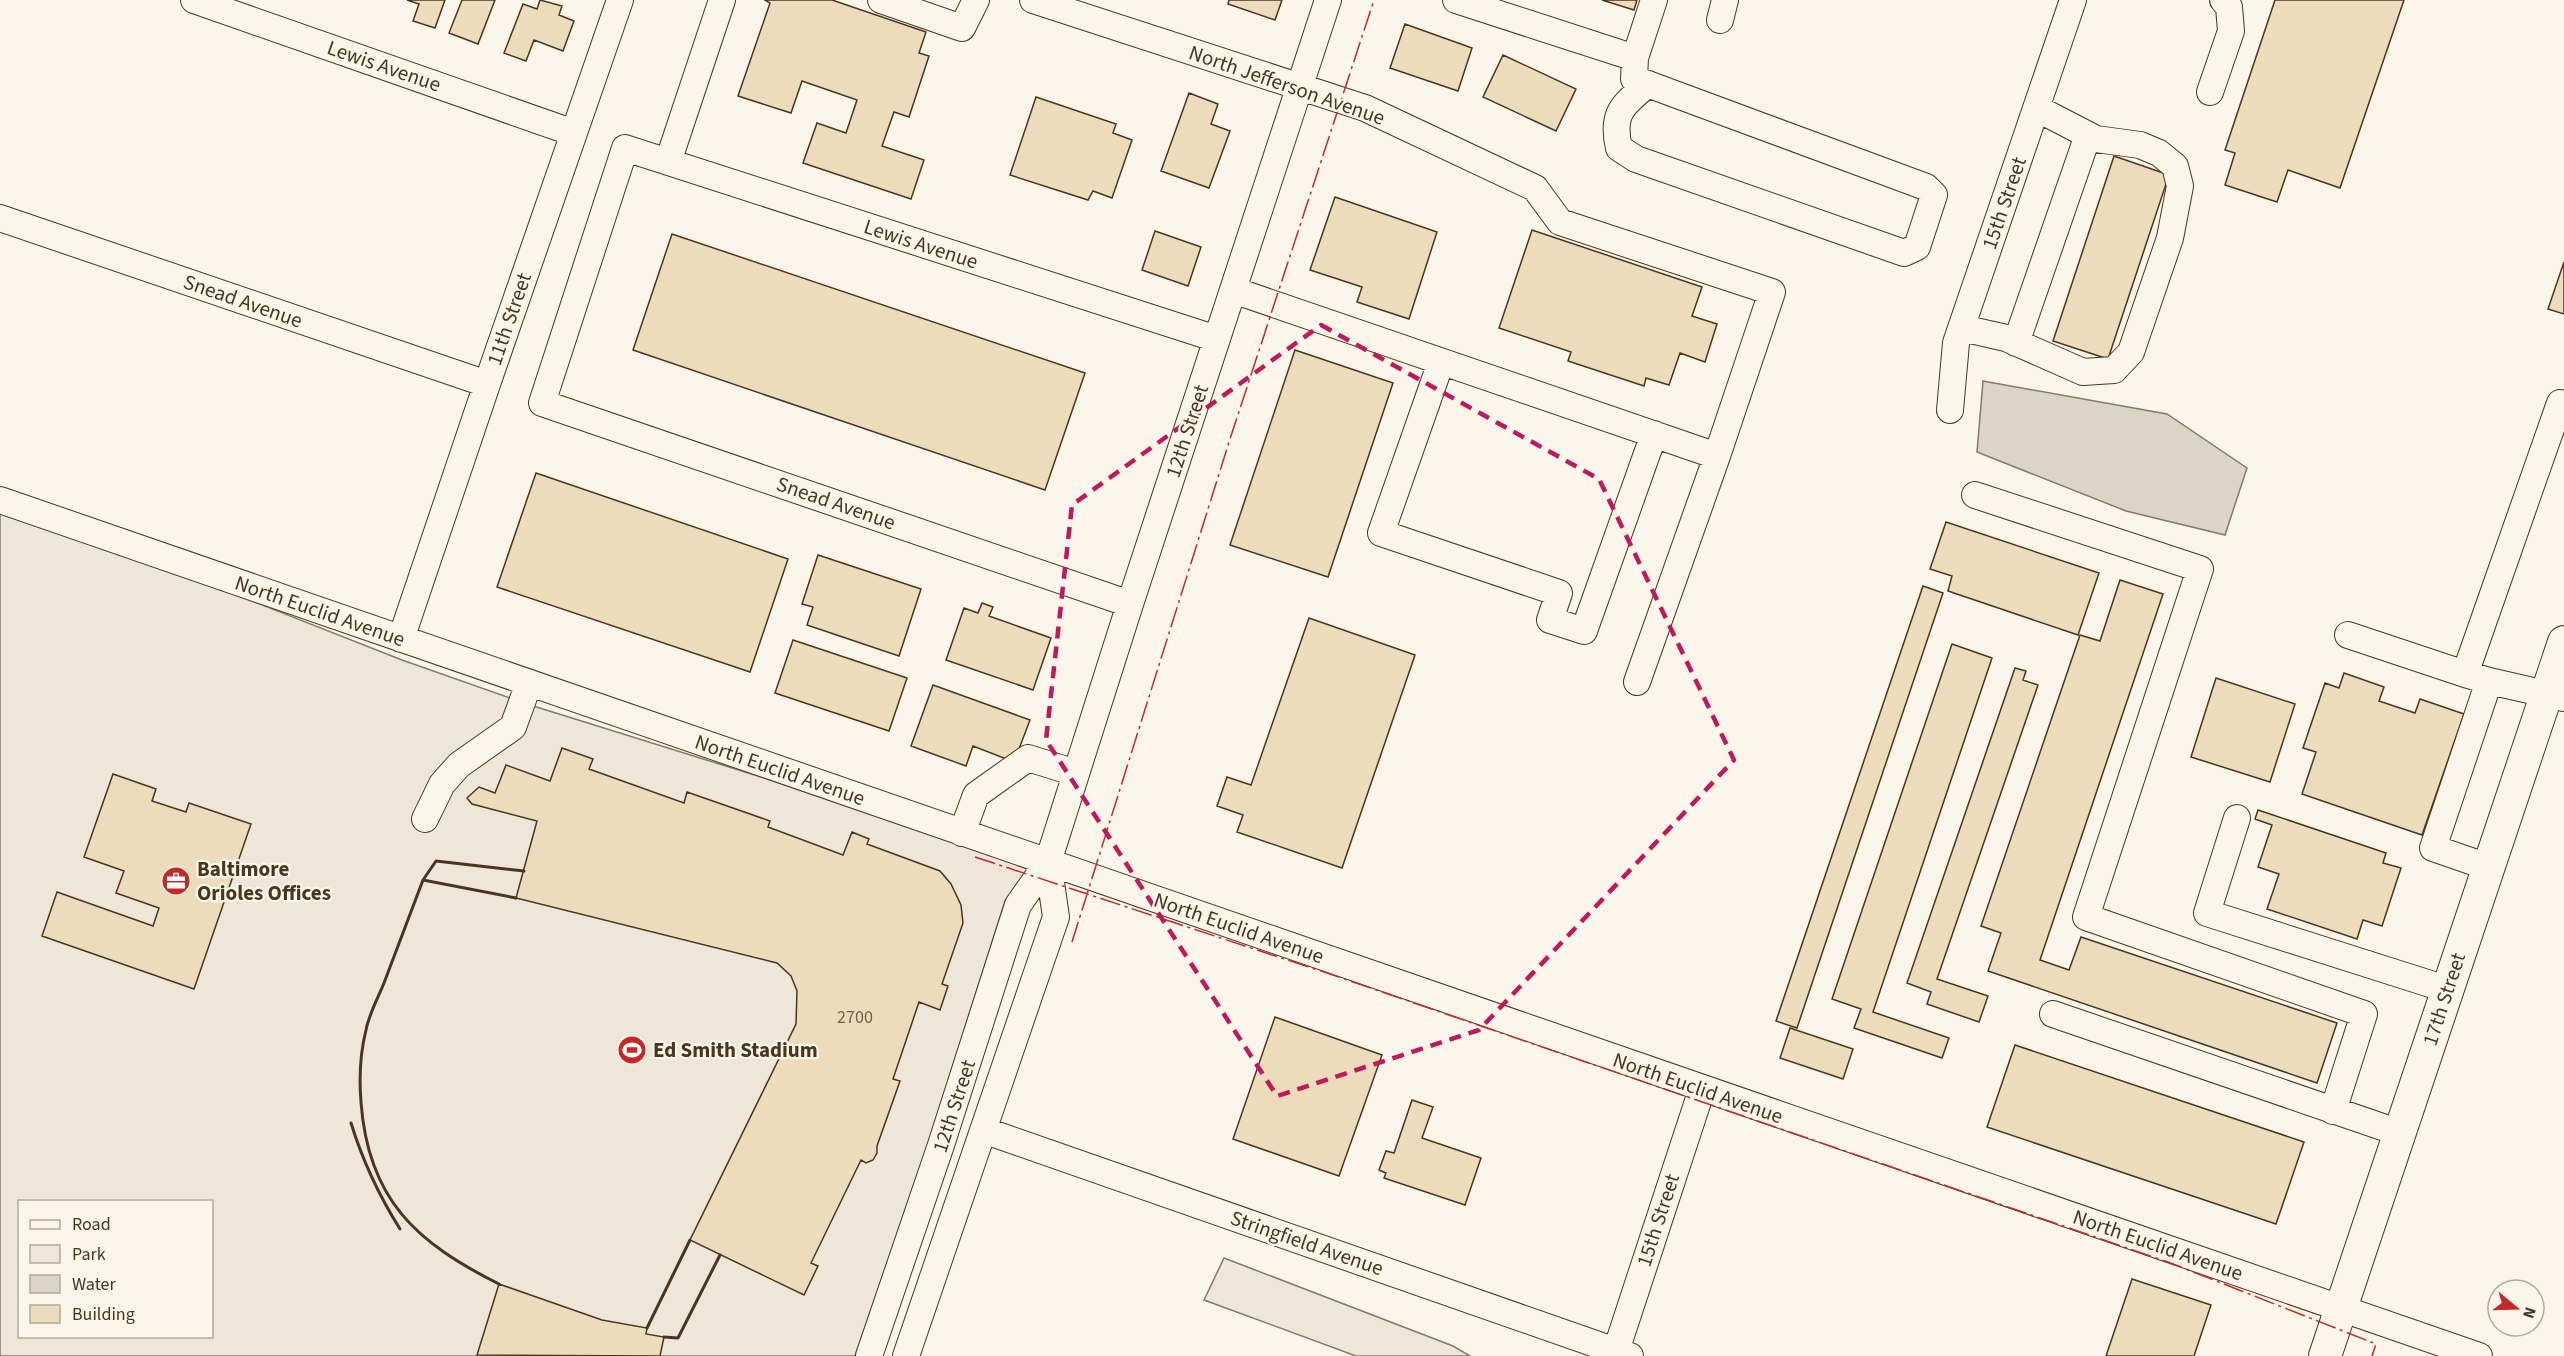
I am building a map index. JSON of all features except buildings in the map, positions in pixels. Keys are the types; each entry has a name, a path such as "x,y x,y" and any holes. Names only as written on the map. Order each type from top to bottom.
{"main road":[{"name":"17th Street","path":"2325,1356 2488,867 2555,695 2564,642"}],"street":[{"name":"Lewis Avenue","path":"194,0 574,133"},
{"name":"11th Street","path":"401,639 620,0"},
{"path":"668,162 722,0"},
{"path":"882,0 962,28 976,0"},
{"name":"North Jefferson Avenue","path":"1033,0 1365,108 1535,188 1560,222 1772,292 1717,456"},
{"name":"12th Street","path":"869,1356 941,1145 1018,905 1048,862 1328,0"},
{"path":"1456,0 1635,58"},
{"path":"1648,84 1629,99 1617,117 1614,130 1619,148 1636,159 1904,253 1917,247 1934,195 1926,187 1648,84 1634,79 1635,58 1654,0"},
{"name":"15th Street","path":"1950,410 1956,343 2073,0"},
{"path":"2210,92 2231,31 2229,7 2223,0"},
{"path":"1962,328 2006,338 2084,372 2114,370 2131,352 2170,238 2180,186 2175,166 2159,153 2140,145 2096,139 2036,108"},
{"path":"2016,343 2088,135"},
{"name":"Lewis Avenue","path":"542,403 626,148 1217,339"},
{"name":"Snead Avenue","path":"0,218 487,384"},
{"path":"1233,290 1717,456 1636,682"},
{"path":"1441,362 1382,533 1559,593 1550,620 1561,624 1584,631 1654,434"},
{"path":"2465,674 2560,402"},
{"name":"Snead Avenue","path":"542,403 1130,604"},
{"path":"1975,495 2200,570 2086,917 2364,1014 2333,1111"},
{"name":"North Euclid Avenue","path":"0,500 2479,1356"},
{"path":"2348,635 2489,681 2555,695"},
{"path":"2488,867 2433,848 2489,681"},
{"path":"425,819 442,784 459,765 513,727 529,683"},
{"path":"962,833 976,795 1028,758 1076,774"},
{"path":"2237,818 2207,913 2446,989"},
{"name":"12th Street","path":"906,1356 1056,917 1048,862"},
{"path":"2053,1014 2400,1133"},
{"name":"15th Street","path":"1623,1354 1702,1089"},
{"name":"Stringfield Avenue","path":"983,1130 1623,1354"}],"highlighted area":[{"path":"1321,325 1599,479 1734,760 1479,1030 1277,1096 1046,740 1072,505"}],"green space":[{"path":"0,512 219,588 402,660 527,704 793,787 1029,868 1005,901 929,1141 855,1356 0,1356"},
{"path":"1224,1258 1453,1346 1470,1356 1356,1356 1204,1300"}],"water":[{"path":"1983,381 2167,414 2247,468 2225,535 2126,511 1977,452"}],"wall":[{"path":"423,880 436,861 524,871"},
{"path":"499,1284 444,1252 421,1234 386,1192 374,1166 366,1136 361,1102 360,1066 369,1018 423,880 516,898"},
{"path":"351,1123 372,1177 400,1229"},
{"path":"647,1328 690,1240"},
{"path":"664,1337 678,1338 720,1255"}],"power":[{"path":"1072,942 1230,439 1374,0"},
{"path":"975,857 1321,971 2168,1262 2376,1344 2372,1356"}],"place":[{"name":"Baltimore Orioles Offices","path":"176,881"},
{"name":"Ed Smith Stadium","path":"632,1050"}]}
